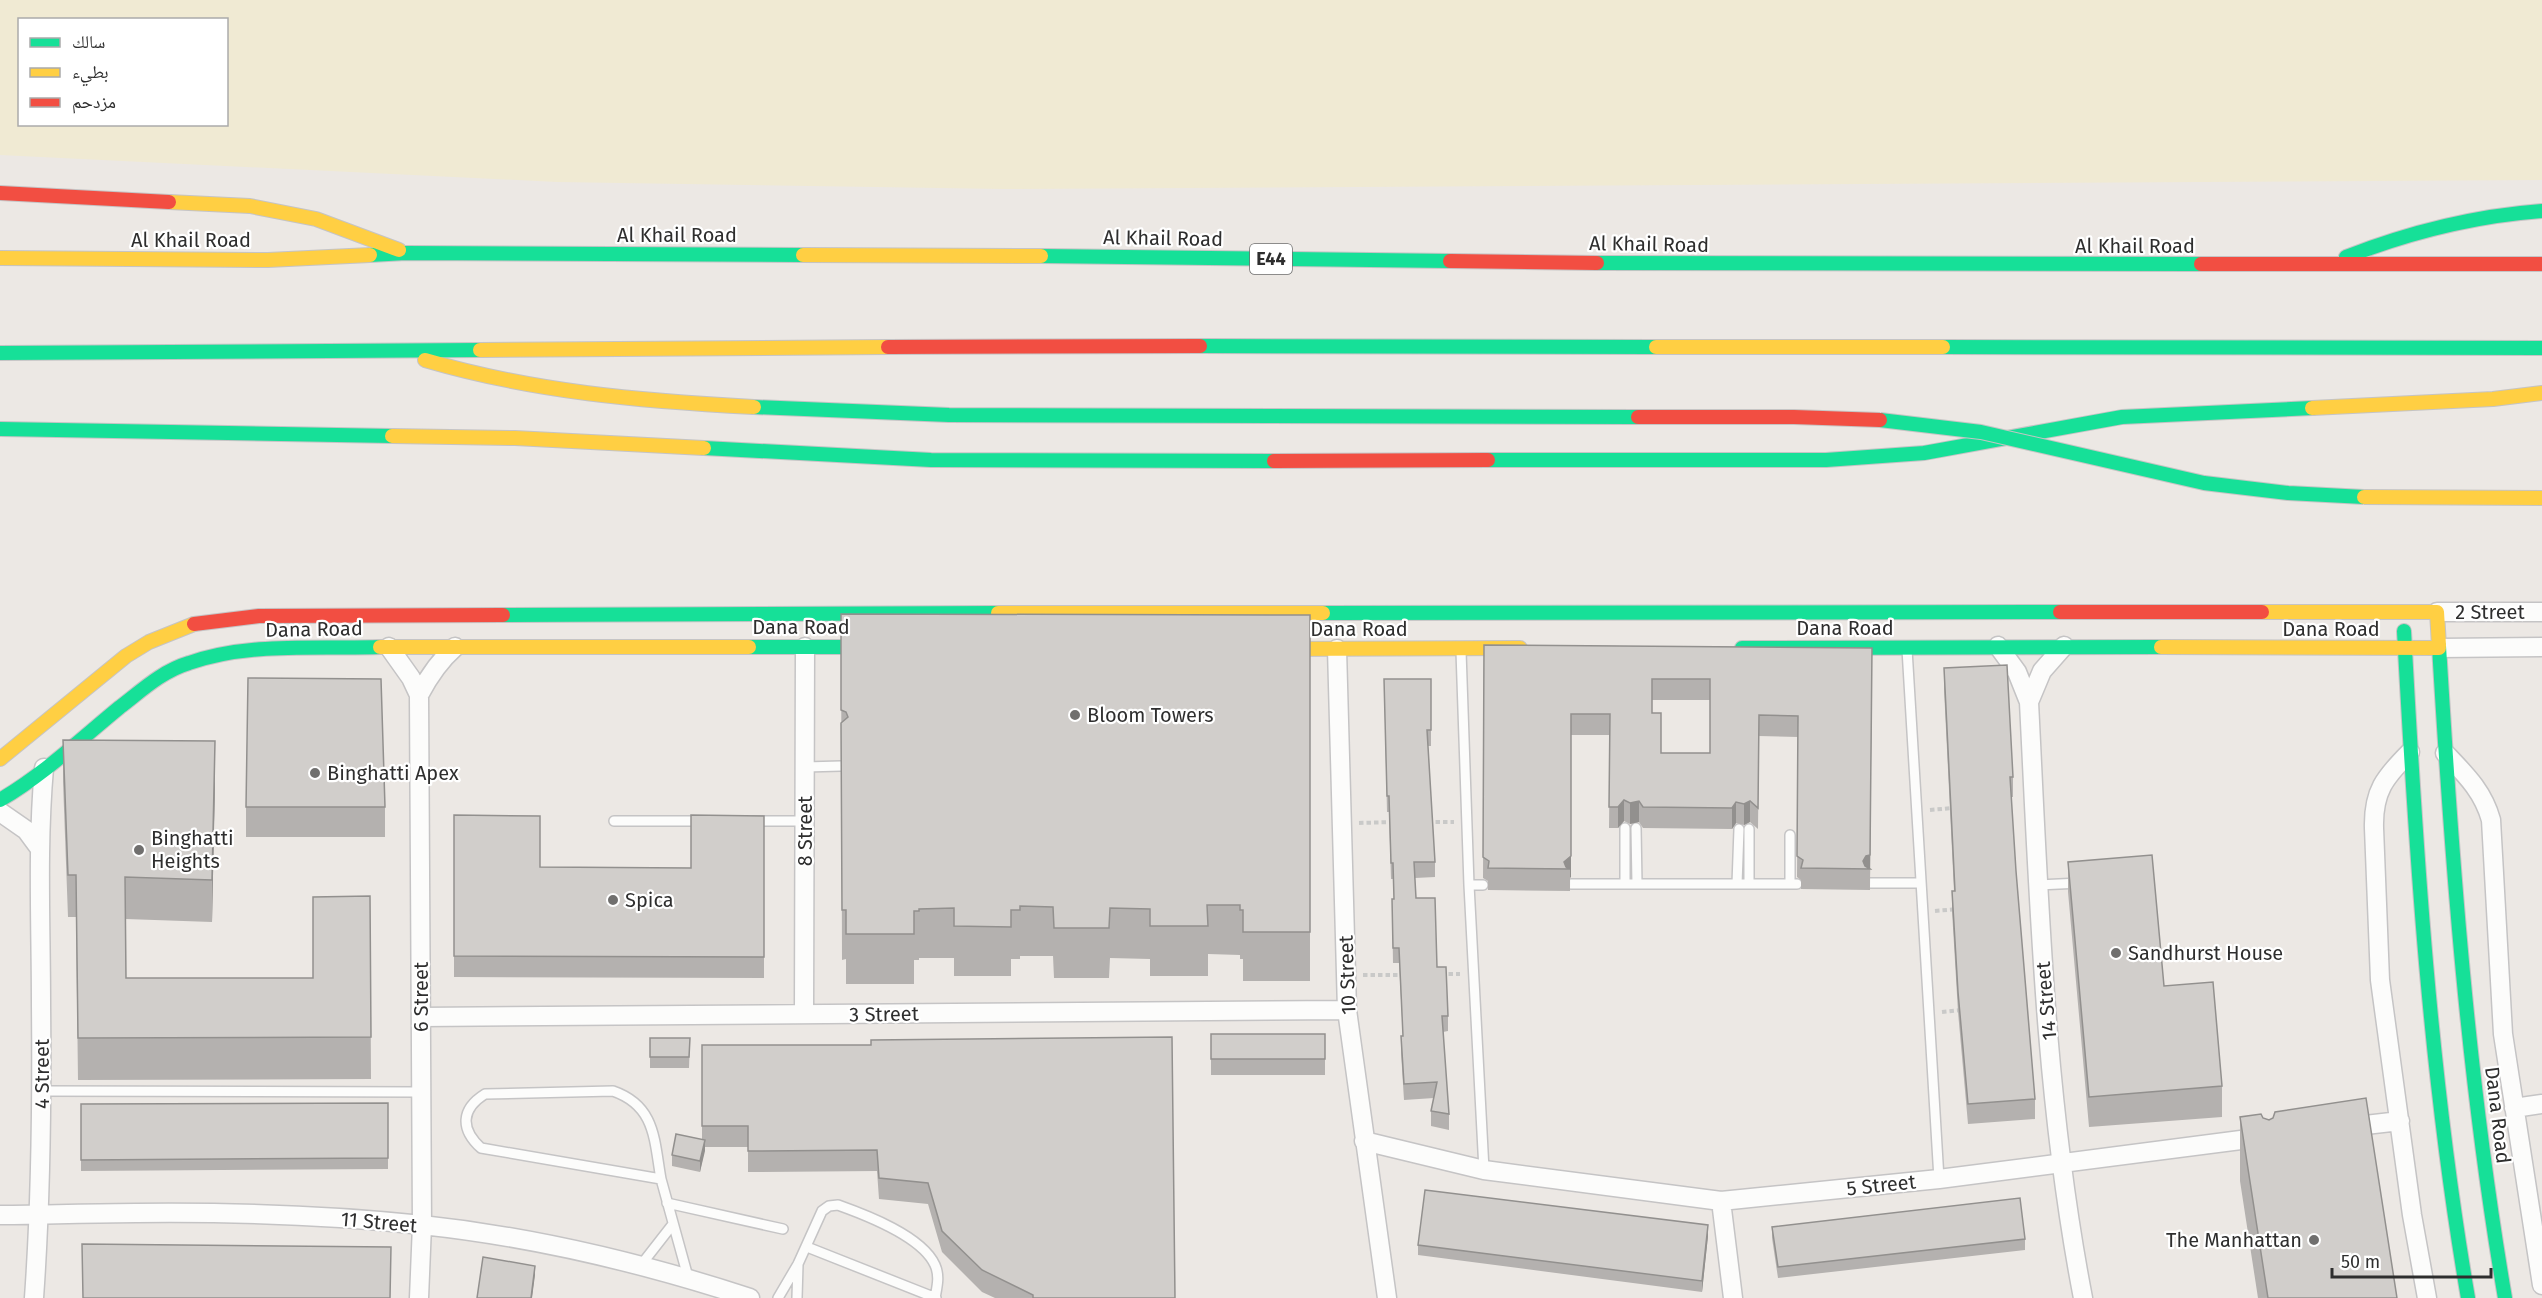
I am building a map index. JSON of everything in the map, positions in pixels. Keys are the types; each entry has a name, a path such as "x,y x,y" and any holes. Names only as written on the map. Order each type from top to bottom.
{"main road":[{"path":"0,193 250,206 316,219 377,240 406,253"},
{"path":"2326,265 2404,236 2445,225 2486,217 2542,211"},
{"name":"Al Khail Road","path":"0,258 268,260 406,253 1062,256 1770,265 2542,264"},
{"path":"0,354 1003,346 2542,348"},
{"path":"398,351 443,366 535,388 629,400 792,410 1013,417 1182,415 1837,418 1893,421 2004,436 2156,473 2255,490 2355,497 2542,498"},
{"path":"0,429 515,438 931,460 1777,461 1836,460 1924,453 2021,437 2088,422 2145,415 2493,399 2542,393"},
{"name":"Dana Road","path":"2403,612 2410,752 2429,1016 2439,1109 2468,1298"},
{"name":"Dana Road","path":"0,759 26,742 135,650 174,630 215,619 270,616 790,613 2437,612 2445,753 2467,1019 2488,1189 2505,1298"},
{"path":"790,613 783,616 776,630 778,637 803,647 826,638 827,631 822,618 816,614"},
{"path":"1330,614 1322,616 1315,622 1313,634 1318,645 1331,649"},
{"path":"1355,614 1368,623 1370,631 1368,639 1356,649"},
{"name":"Dana Road","path":"1731,648 2064,646 2439,648"},
{"name":"Dana Road","path":"0,800 27,784 154,680 187,663 222,654 260,650 389,647 886,647"},
{"name":"Dana Road","path":"1255,649 1532,648"}],"street":[{"name":"2 Street","path":"2437,612 2542,612"},
{"name":"14 Street","path":"1998,646 2017,672 2029,702 2046,1003 2061,1163 2083,1298"},
{"name":"14 Street","path":"2029,702 2042,671 2064,646"},
{"name":"6 Street","path":"389,647 406,670 419,695 422,1225 419,1298"},
{"path":"419,695 428,677 455,647"},
{"name":"8 Street","path":"803,647 804,1014"},
{"name":"2 Street","path":"2439,648 2542,647"},
{"name":"10 Street","path":"1331,649 1342,823 1347,1010 1387,1298"},
{"path":"2410,752 2385,779 2377,794 2374,811 2380,980 2427,1298"},
{"path":"2445,753 2478,789 2491,819 2504,1034 2542,1285"},
{"name":"4 Street","path":"34,1298 42,1091 40,849 44,768"},
{"path":"0,812 26,830 40,849"},
{"name":"3 Street","path":"421,1017 1347,1010"},
{"path":"2514,1108 2542,1104"},
{"path":"2330,1129 2400,1120"},
{"name":"5 Street","path":"1364,1141 1484,1170 1721,1202 1939,1179 2061,1163 2261,1143 2283,1135"},
{"path":"1721,1202 1732,1298"},
{"name":"11 Street","path":"0,1215 231,1214 422,1225 530,1240 688,1277 750,1298"}],"lane":[{"path":"1906,647 1939,1179"},
{"path":"1461,649 1468,885 1484,1170"},
{"path":"805,767 841,766"},
{"path":"614,821 709,821"},
{"path":"745,821 805,821"},
{"path":"1625,828 1625,884"},
{"path":"1636,828 1637,884"},
{"path":"1737,884 1739,829"},
{"path":"1749,829 1749,884"},
{"path":"1570,884 1793,884 1790,835"},
{"path":"2038,885 2095,882"},
{"path":"1870,883 1921,883"},
{"path":"1468,885 1482,885"},
{"path":"42,1091 421,1092"},
{"path":"661,1179 482,1148 471,1139 466,1126 467,1113 474,1101 485,1094 498,1092 613,1091 629,1097 642,1107 650,1121 661,1179 688,1277"},
{"path":"667,1203 783,1229"},
{"path":"778,1298 798,1264 822,1211 830,1206 838,1205 898,1231 930,1258 938,1274 936,1298 807,1246"},
{"path":"641,1265 673,1224"},
{"path":"797,1298 798,1264"}],"path":[{"path":"1916,811 1963,807"},
{"path":"1342,823 1399,822"},
{"path":"1421,822 1467,822"},
{"path":"1922,912 1969,908"},
{"path":"1439,975 1473,974"},
{"path":"1347,975 1404,975"},
{"path":"1929,1014 1964,1010"}],"sand":[{"path":"0,0 2542,0 2542,180 1004,189 557,182 0,155"}],"building":[{"path":"841,614 1310,615 1310,932 1243,932 1243,910 1240,910 1240,905 1207,905 1208,926 1150,926 1150,909 1110,908 1109,928 1054,928 1053,907 1020,906 1020,910 1011,910 1011,927 954,926 954,908 919,909 919,911 914,911 914,934 846,934 846,910 842,910 841,723 848,717 846,712 841,710"},
{"path":"1484,645 1872,648 1870,855 1866,856 1863,861 1870,869 1801,868 1803,860 1797,856 1798,716 1759,715 1758,808 1750,801 1744,804 1736,802 1732,808 1643,807 1639,801 1630,803 1624,800 1618,807 1609,807 1610,714 1571,714 1571,856 1564,862 1570,869 1488,868 1489,861 1483,857","holes":["1652,679 1710,679 1710,753 1661,753 1661,713 1652,713"]},
{"path":"2007,665 2013,777 2010,777 2016,871 2035,1099 1968,1104 1952,891 1955,891 1944,668"},
{"name":"Binghatti Apex","path":"248,678 381,679 385,807 246,807"},
{"path":"1384,679 1431,679 1431,730 1427,730 1435,862 1414,862 1416,898 1435,898 1437,967 1446,967 1448,1016 1442,1016 1449,1114 1431,1111 1437,1082 1404,1084 1399,948 1393,948 1393,863 1391,863 1389,796 1387,796"},
{"path":"63,740 215,741 212,880 125,877 126,978 313,978 313,897 370,896 371,1037 78,1038 76,875 68,875"},
{"name":"Spica","path":"454,815 540,816 540,867 691,868 691,815 764,816 764,957 454,956"},
{"name":"Sandhurst House","path":"2152,855 2164,986 2213,982 2222,1086 2089,1097 2068,862"},
{"path":"1211,1034 1325,1034 1325,1059 1211,1059"},
{"path":"1172,1037 1175,1298 1033,1298 1033,1295 982,1270 942,1231 928,1183 879,1178 877,1150 748,1151 748,1126 702,1126 702,1045 871,1045 871,1040"},
{"path":"650,1038 690,1038 689,1057 650,1057"},
{"name":"The Manhattan","path":"2366,1098 2397,1298 2268,1298 2240,1117 2261,1114 2263,1118 2269,1120 2273,1118 2275,1112"},
{"path":"388,1103 388,1158 81,1160 81,1104"},
{"path":"676,1134 705,1140 700,1161 672,1155"},
{"path":"1425,1190 1708,1225 1702,1281 1418,1245"},
{"path":"2020,1198 2025,1239 1778,1267 1772,1227"},
{"path":"82,1244 391,1247 390,1298 83,1298"},
{"path":"483,1257 535,1266 531,1298 477,1298"}],"traffic: fast":[{"path":"2346,257 2394,240 2467,221 2542,211"},
{"path":"370,255 406,253 803,255"},
{"path":"1041,256 1450,261"},
{"path":"1597,263 2201,264"},
{"path":"1200,346 1656,347"},
{"path":"1943,347 2542,348"},
{"path":"0,353 480,350"},
{"path":"754,407 949,415 1638,417"},
{"path":"1488,460 1826,460 1924,453 2122,417 2312,408"},
{"path":"1880,420 1981,432 2204,483 2288,493 2364,497"},
{"path":"0,429 392,436"},
{"path":"704,448 931,460 1274,461"},
{"path":"1323,613 2060,612"},
{"path":"503,615 998,613"},
{"path":"2404,631 2426,966 2444,1132 2468,1298"},
{"path":"2439,646 2456,892 2471,1055 2505,1298"},
{"path":"0,800 47,768 144,688 179,667 212,656 259,649 380,647"},
{"path":"749,647 878,647"},
{"path":"1742,648 2161,647"}],"traffic: slow":[{"path":"169,202 250,206 316,219 399,250"},
{"path":"0,258 268,260 370,255"},
{"path":"803,255 1041,256"},
{"path":"480,350 888,347"},
{"path":"1656,347 1943,347"},
{"path":"425,360 506,380 588,393 670,402 754,407"},
{"path":"2312,408 2493,399 2542,393"},
{"path":"392,436 515,438 704,448"},
{"path":"2364,497 2542,498"},
{"path":"2262,612 2437,612 2439,646"},
{"path":"998,613 1323,613"},
{"path":"0,759 126,656 149,642 194,624"},
{"path":"380,647 749,647"},
{"path":"2161,647 2439,648"},
{"path":"1274,649 1520,648"}],"traffic: jam":[{"path":"0,193 169,202"},
{"path":"1450,261 1597,263"},
{"path":"2201,264 2542,264"},
{"path":"888,347 1200,346"},
{"path":"1638,417 1794,417 1880,420"},
{"path":"1274,461 1488,460"},
{"path":"2060,612 2262,612"},
{"path":"194,624 259,616 503,615"}],"place":[{"name":"Bloom Towers","path":"1075,715"},
{"name":"Binghatti Apex","path":"315,773"},
{"name":"Binghatti Heights","path":"139,850"},
{"name":"Spica","path":"613,900"},
{"name":"Sandhurst House","path":"2116,953"},
{"name":"The Manhattan","path":"2314,1240"}]}
